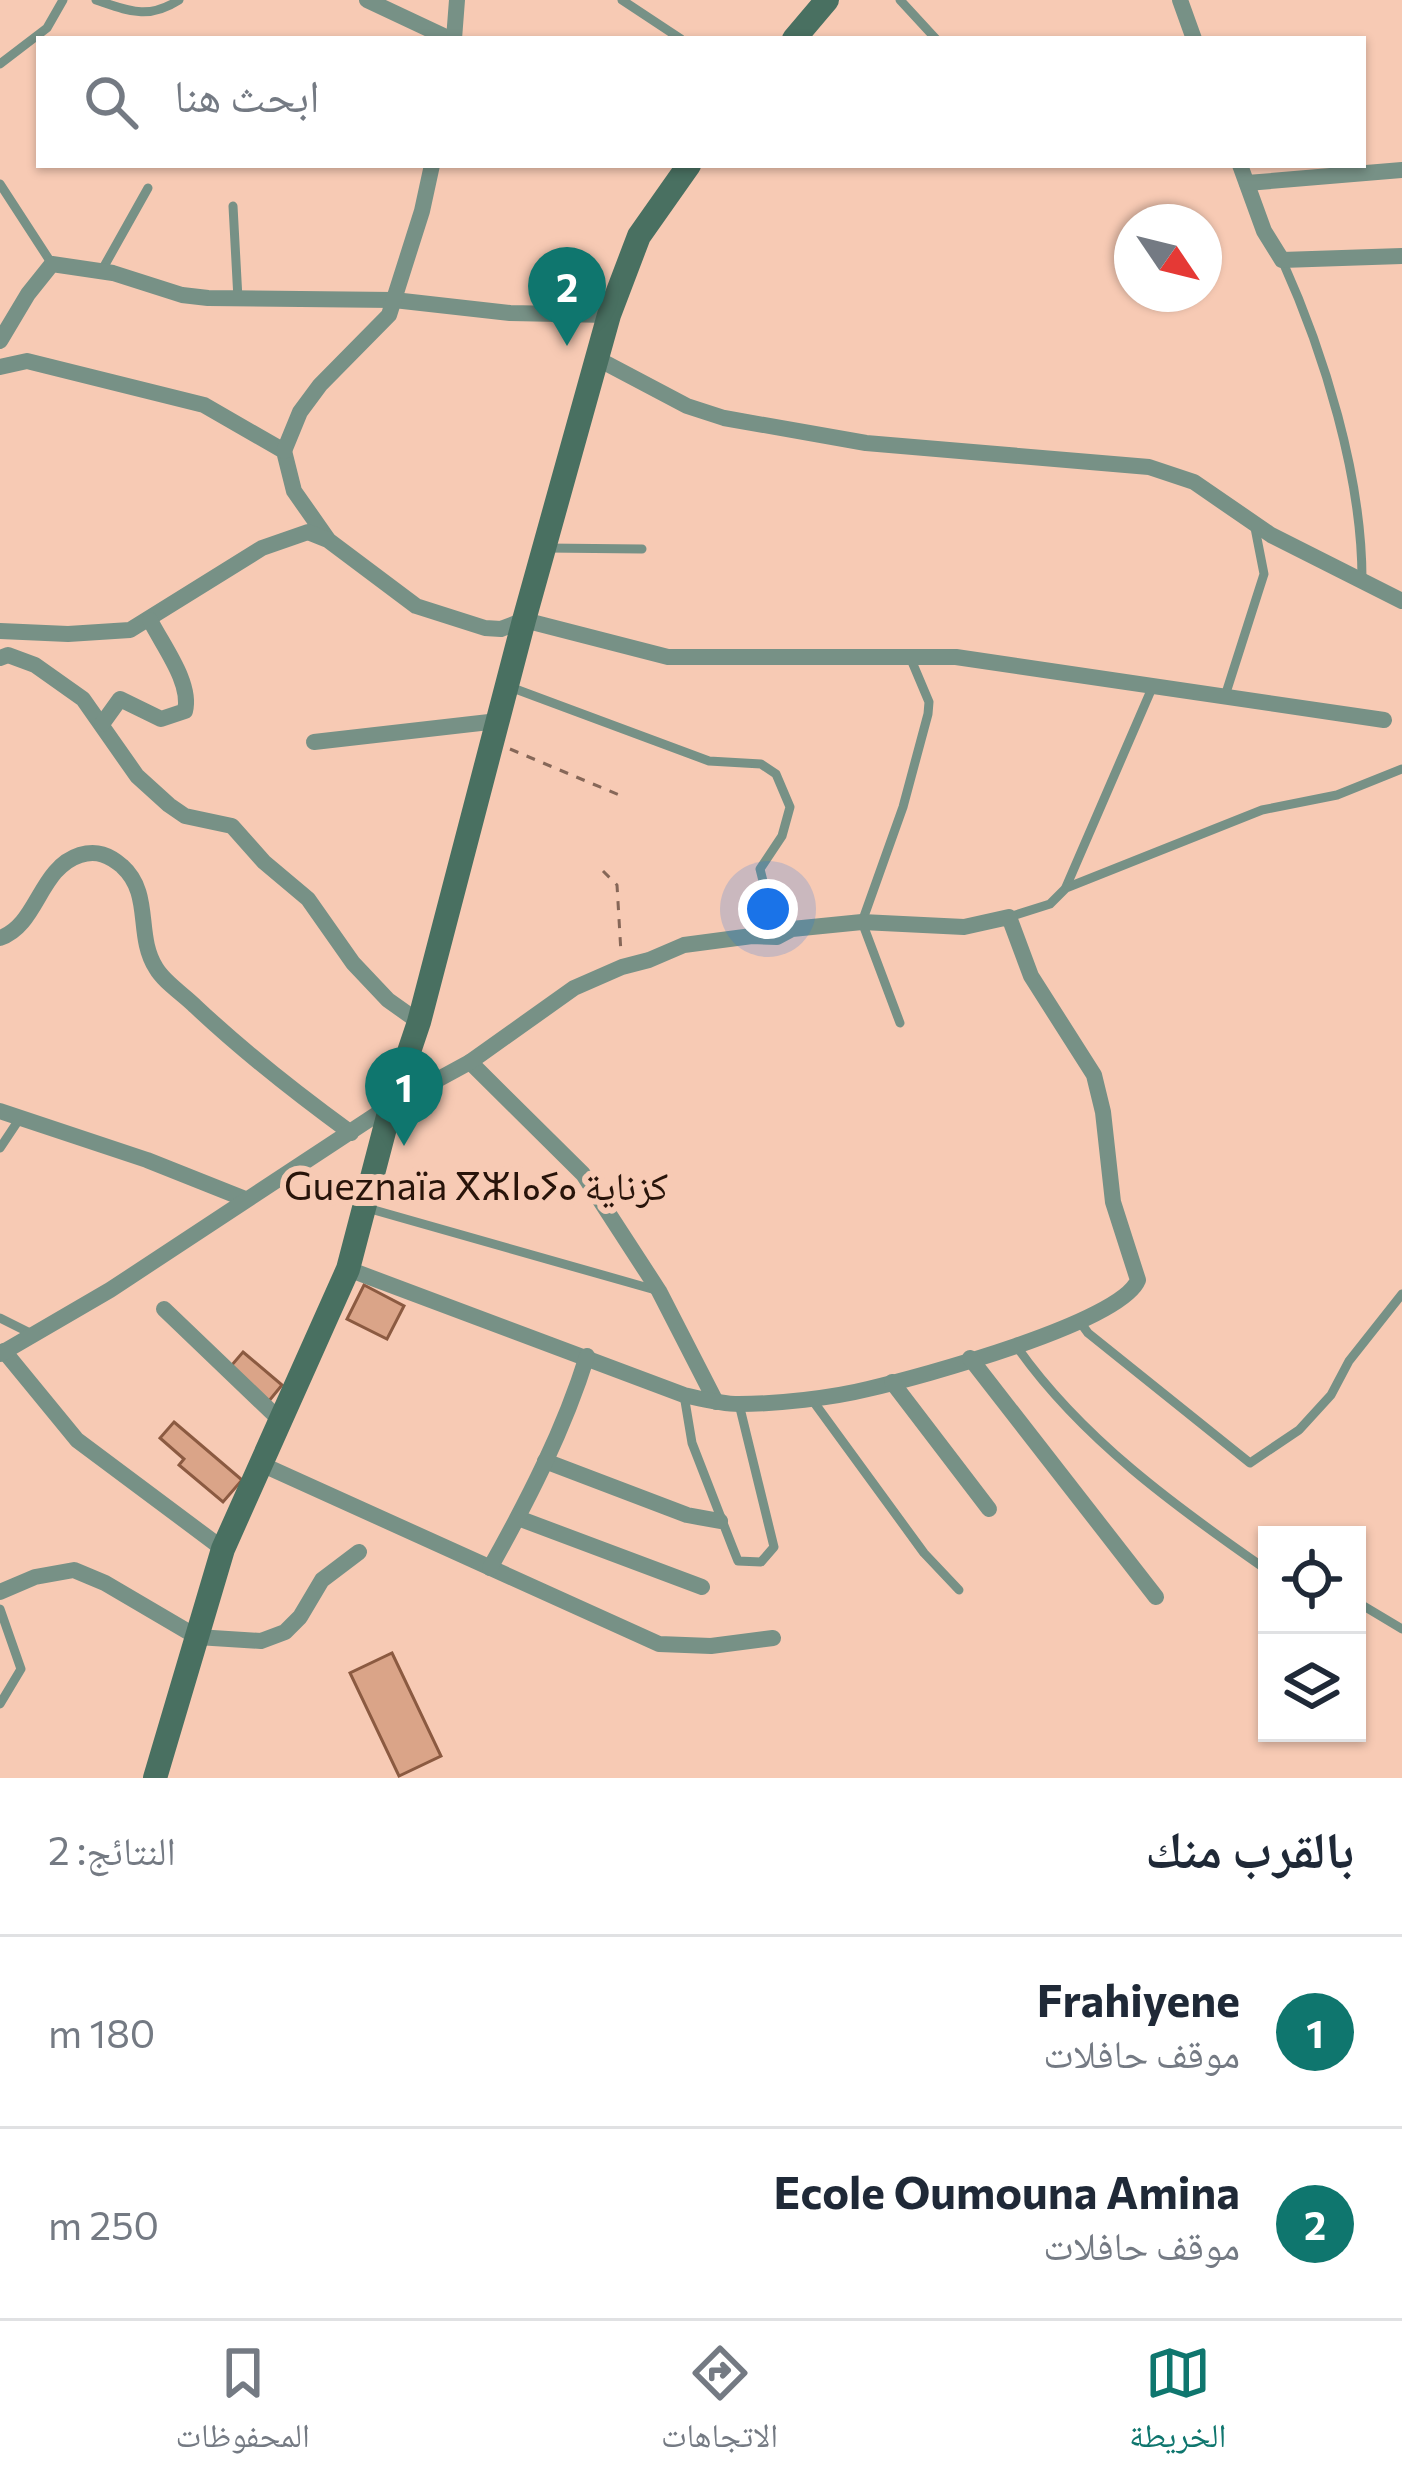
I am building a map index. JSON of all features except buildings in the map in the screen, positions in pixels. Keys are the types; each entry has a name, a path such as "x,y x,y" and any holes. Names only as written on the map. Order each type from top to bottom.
{"street":[{"path":"367,0 445,36"},
{"path":"452,36 457,0"},
{"path":"796,36 826,0"},
{"path":"1193,36 1181,3 1203,0"},
{"path":"328,540 294,491 284,451 301,412 320,385 382,324 422,212 431,168"},
{"path":"155,1778 223,1549 348,1269 367,1208 391,1106 419,1022 610,315 639,236 687,168"},
{"path":"1241,168 1264,231 1282,260 1402,256"},
{"path":"1247,183 1402,170"},
{"path":"0,341 52,264 102,270 182,295 394,300 510,314 610,315"},
{"path":"598,359 687,406 724,418 866,443 1174,473 1271,535 1402,602"},
{"path":"0,367 27,361 204,405 284,451"},
{"path":"0,631 103,634 130,630 262,548 308,532 328,540 397,594 437,615 500,629 524,620 668,657 956,657 1384,720"},
{"path":"102,724 120,699 161,718 185,711 188,701 182,683 150,620"},
{"path":"0,658 8,655 35,664 83,699 137,776 169,805 185,816 232,826 264,862 308,899 342,950 388,1000 419,1022"},
{"path":"314,742 495,731"},
{"path":"0,938 12,932 51,873 77,856 98,853 111,857 132,875 140,892 155,967 254,1061 351,1133"},
{"path":"223,1549 77,1440 2,1353 110,1290 391,1106 470,1062 574,988 684,945 777,937 792,929 862,922 964,927 1009,917 1030,976 1094,1075 1103,1112 1112,1202 1138,1280 1128,1298 1016,1345 864,1390 739,1404 684,1395 348,1269"},
{"path":"470,1062 583,1174 658,1291 716,1402"},
{"path":"0,1111 244,1199"},
{"path":"164,1309 280,1421"},
{"path":"490,1568 518,1518 587,1356"},
{"path":"970,1358 1156,1597"},
{"path":"892,1382 989,1509"},
{"path":"544,1461 688,1515 720,1521"},
{"path":"261,1464 659,1644 711,1646 773,1638"},
{"path":"518,1518 702,1587"},
{"path":"0,1592 35,1577 74,1570 197,1637 261,1641 285,1632 322,1580 358,1552"}],"lane":[{"path":"37,36 47,28 63,0"},
{"path":"96,0 155,14 179,0"},
{"path":"622,0 676,36"},
{"path":"901,0 933,36"},
{"path":"0,64 36,36"},
{"path":"0,184 52,264"},
{"path":"102,270 148,188"},
{"path":"233,206 238,299"},
{"path":"1282,260 1304,308 1338,420 1357,512 1362,579"},
{"path":"1225,698 1264,574 1253,522"},
{"path":"544,548 642,550"},
{"path":"900,1023 862,922 903,807 928,714 929,702 910,657"},
{"path":"510,687 709,761 772,769 790,807 782,836 760,869 777,937"},
{"path":"1009,917 1050,904 1066,888 1153,688"},
{"path":"1066,888 1262,810 1336,794 1402,769"},
{"path":"0,1148 20,1118"},
{"path":"367,1208 658,1291"},
{"path":"1080,1322 1088,1334 1250,1463 1299,1430 1331,1395 1349,1361 1402,1294"},
{"path":"0,1318 34,1335"},
{"path":"1016,1345 1041,1382 1130,1469 1258,1563"},
{"path":"684,1395 692,1443 738,1561 761,1562 774,1547 739,1404"},
{"path":"810,1396 924,1553 959,1590"},
{"path":"1366,1607 1402,1629"},
{"path":"0,1610 21,1669 0,1704"}],"path":[{"path":"495,731 619,795"},
{"path":"603,871 617,885 622,967"}],"place":[{"name":"Ecole Oumouna Amina","path":"567,346"},
{"name":"Frahiyene","path":"404,1146"}],"district":[{"name":"Gueznaïa ⴳⵣⵏⴰⵢⴰ كزناية","path":"476,1184"}]}
